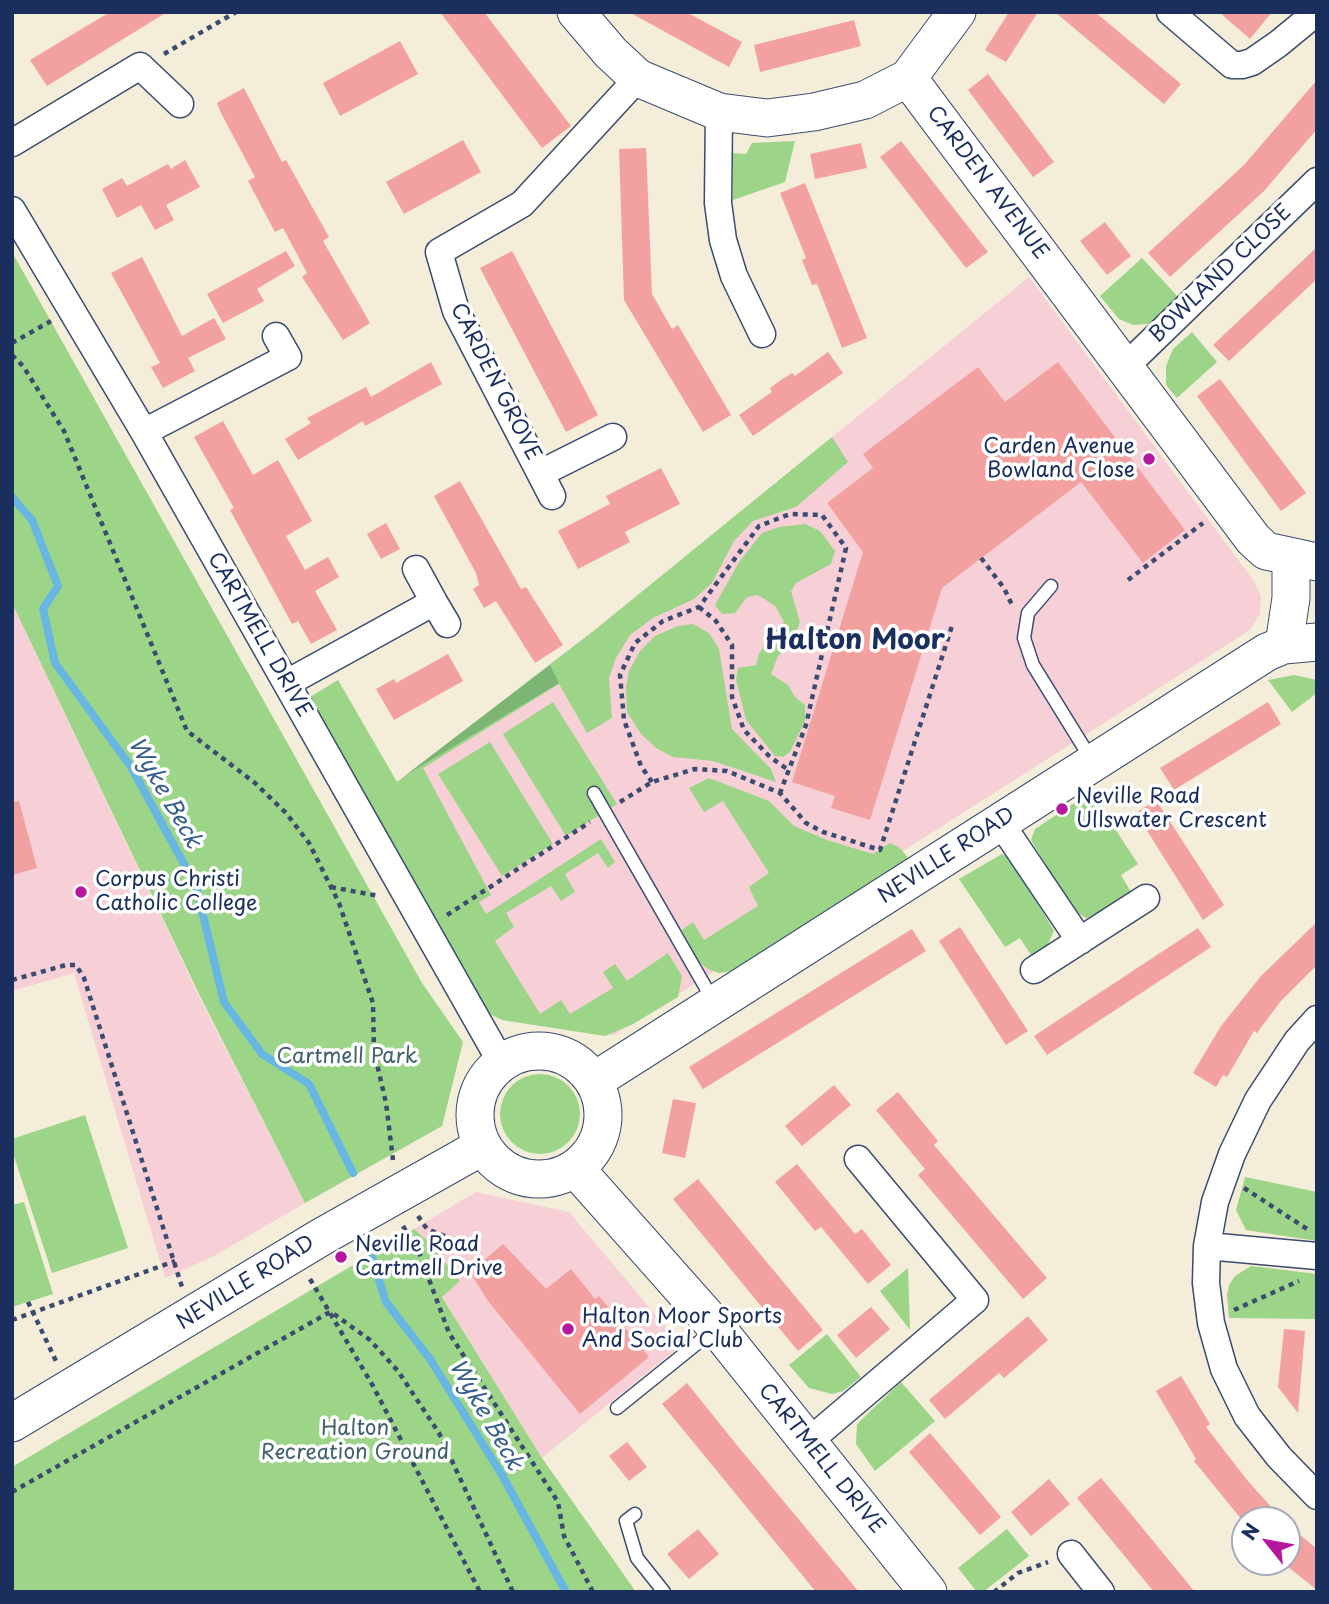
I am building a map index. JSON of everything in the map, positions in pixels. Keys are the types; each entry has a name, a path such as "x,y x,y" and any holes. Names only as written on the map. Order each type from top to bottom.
{"street":[{"path":"576,12 611,53 638,78 719,112 767,118 814,112 865,100 908,78 957,12"},
{"path":"1170,12 1232,65 1252,62 1317,12"},
{"path":"12,143 145,63 180,104"},
{"name":"CARDEN GROVE","path":"613,437 547,484 456,311 428,249 522,204 638,78"},
{"name":"CARDEN AVENUE","path":"908,78 1126,366 1252,539 1266,551 1305,561"},
{"path":"719,112 718,203 723,240 737,285 762,334"},
{"name":"BOWLAND CLOSE","path":"1126,366 1317,181"},
{"name":"CARTMELL DRIVE","path":"12,210 144,432 501,1062"},
{"path":"144,432 287,355"},
{"path":"1302,643 1292,598 1305,561"},
{"path":"287,683 440,613 416,569"},
{"name":"NEVILLE ROAD","path":"594,1081 1093,762 1302,643"},
{"path":"1000,822 1080,941"},
{"path":"1034,971 1146,898"},
{"path":"1317,1019 1297,1041 1258,1100 1225,1175 1215,1202 1207,1246 1206,1283 1210,1321 1224,1369 1247,1416 1279,1457 1317,1496"},
{"path":"543,1050 565,1055 584,1068 594,1081 602,1099 604,1119 600,1138 590,1155 575,1168 556,1177 535,1179 514,1175 496,1163 483,1146 476,1127 476,1101 489,1074 501,1062 521,1053 543,1050"},
{"name":"NEVILLE ROAD","path":"12,1423 323,1236 483,1146"},
{"path":"808,1442 975,1300 858,1160"},
{"name":"CARTMELL DRIVE","path":"575,1168 716,1327 808,1442 918,1588"},
{"path":"1207,1246 1311,1267"},
{"path":"1071,1554 1101,1592"}],"lane":[{"path":"1051,586 1028,613 1024,638 1033,665 1093,762"},
{"path":"594,793 716,1005"},
{"path":"617,1408 716,1327"},
{"path":"635,1514 626,1521 637,1558 664,1592"}],"path":[{"path":"145,63 236,12"},
{"path":"12,343 70,310"},
{"path":"12,355 23,366 64,431 187,731 255,783 286,813 309,843 331,887 357,951 373,1003 374,1051 386,1103 393,1160"},
{"path":"1128,580 1212,515 1217,522 1231,512"},
{"path":"652,782 641,766 624,720 620,675 635,643 663,621 699,607 759,526 790,514 822,515 846,548 806,725 780,793"},
{"path":"981,558 1004,588 1024,638"},
{"path":"699,607 716,621 732,645 732,697 744,730 770,757 787,769"},
{"path":"426,928 652,782 695,769 727,771 780,793 806,823 823,832 880,850 952,626"},
{"path":"331,887 385,897 389,905 407,895"},
{"path":"12,980 66,965 76,965 84,978 175,1261 189,1319"},
{"path":"1225,1175 1317,1236"},
{"path":"398,1218 420,1255 449,1333 558,1502 564,1536 593,1592"},
{"path":"427,1230 452,1239"},
{"path":"12,1320 175,1261"},
{"path":"1210,1321 1311,1267"},
{"path":"305,1273 373,1386 480,1592"},
{"path":"28,1302 69,1390"},
{"path":"12,1492 330,1312"},
{"path":"330,1312 370,1340 398,1371 439,1433 513,1592"},
{"path":"994,1592 1018,1573 1071,1554"}],"shaded area":[{"path":"1029,277 1253,580 1261,596 1260,614 1250,630 614,1035 490,1014 367,805 596,629"},
{"name":"Corpus Christi Catholic College","path":"12,603 200,998 305,1203 214,1256 165,1278 74,973 12,991"},
{"path":"476,1192 569,1212 681,1345 542,1458 442,1296 459,1281 427,1239 414,1229"}],"green space":[{"path":"795,141 785,182 733,200 733,153 746,154 752,143"},
{"name":"Cartmell Park","path":"12,252 422,983 463,1042 442,1126 305,1203 201,998 12,603"},
{"path":"1142,258 1180,299 1161,318 1148,324 1133,325 1119,319 1100,296"},
{"path":"1192,332 1217,362 1177,398 1166,385 1166,366 1173,349"},
{"path":"832,437 848,462 796,507 753,521 734,541 712,583 694,599 653,618 630,635 616,658 609,678 612,718 587,733 559,684 423,768 491,895 479,902 486,914 601,839 615,862 608,868 598,853 565,874 575,892 561,901 551,886 506,913 514,927 495,941 540,1014 561,1000 570,1014 613,988 603,972 615,964 627,981 668,953 682,976 678,997 633,1024 605,1036 502,1020 490,1014 365,807 310,697 338,680 397,782 596,629"},
{"path":"805,524 820,531 835,551 831,564 796,583 791,591 800,622 794,638 778,656 771,674 788,685 795,697 805,705 805,721 790,752 783,757 775,756 746,720 736,680 738,668 756,665 768,638 784,622 775,606 758,595 747,597 735,613 722,614 715,605 739,562 762,533 779,527"},
{"path":"693,624 709,633 719,649 732,729 771,769 776,782 713,761 673,757 656,748 641,734 627,712 626,687 629,671 640,651 655,636 678,626"},
{"path":"550,665 559,683 406,775"},
{"path":"1294,675 1317,680 1317,693 1292,712 1268,680"},
{"path":"553,702 617,804 566,836 503,734"},
{"path":"490,742 553,844 502,876 438,774"},
{"path":"709,778 769,801 794,826 827,840 873,854 890,843 900,848 909,859 731,971 719,973 708,969 698,961 682,930 693,922 704,940 758,906 749,887 769,873 723,801 704,812 689,788"},
{"path":"1091,792 1138,864 1121,875 1131,892 1086,918 1073,910 1031,840 1035,829"},
{"path":"1002,854 1012,860 1054,931 1048,944 1031,955 1020,938 1005,947 959,879"},
{"path":"540,1074 555,1077 568,1086 577,1099 580,1114 577,1129 568,1142 555,1151 540,1154 525,1151 512,1142 503,1129 500,1114 503,1099 512,1086 525,1077"},
{"path":"85,1115 128,1248 52,1273 12,1150 12,1139"},
{"path":"1245,1177 1317,1192 1317,1241 1246,1230 1236,1210"},
{"path":"24,1202 53,1294 12,1307 12,1205"},
{"name":"Halton Recreation Ground","path":"414,1229 426,1239 460,1281 442,1297 542,1458 636,1592 12,1592 12,1467"},
{"path":"1251,1266 1317,1274 1315,1319 1229,1318 1229,1285 1235,1276"},
{"path":"908,1268 910,1330 880,1291"},
{"path":"827,1334 861,1377 843,1391 832,1394 809,1388 789,1365"},
{"path":"901,1382 935,1421 875,1471 856,1444 857,1424"},
{"path":"1007,1529 1029,1556 983,1592 977,1592 958,1568"}],"building":[{"path":"110,12 167,12 47,86 30,60"},
{"path":"440,12 484,12 571,126 542,148"},
{"path":"629,12 686,12 742,42 729,67"},
{"path":"1009,12 1038,12 1006,62 985,50"},
{"path":"1055,12 1095,12 1181,84 1164,104"},
{"path":"1219,12 1272,12 1250,39"},
{"path":"854,20 861,46 760,72 754,45"},
{"path":"400,41 418,74 340,116 323,83"},
{"path":"988,74 1054,162 1033,177 968,90"},
{"path":"1317,80 1317,129 1264,191 1170,277 1148,253 1244,165"},
{"path":"244,88 282,162 286,160 329,237 323,241 370,323 343,340 302,277 307,273 283,228 275,232 248,181 255,177 217,103"},
{"path":"463,140 481,172 404,214 386,182"},
{"path":"901,141 988,252 966,268 880,157"},
{"path":"861,143 867,168 815,179 810,154"},
{"path":"646,148 652,294 672,329 678,325 731,415 703,432 624,300 619,149"},
{"path":"185,160 200,187 166,205 174,220 155,230 141,205 117,218 102,189 122,178 127,186 168,164 171,169"},
{"path":"805,183 867,338 842,348 817,284 812,285 802,260 806,258 780,193"},
{"path":"1105,222 1131,256 1107,275 1080,241"},
{"path":"1317,247 1317,279 1229,361 1213,345"},
{"path":"286,251 295,266 257,289 264,301 223,323 207,294"},
{"path":"512,251 598,415 566,432 480,268"},
{"path":"142,257 182,336 214,318 226,339 188,358 195,371 163,388 151,367 160,363 111,273"},
{"path":"828,352 843,373 753,436 739,415 772,392 770,388 781,380 792,373 795,376"},
{"path":"431,362 442,384 365,426 363,421 298,460 285,439 311,423 307,418 366,387 371,397"},
{"path":"1058,362 1185,530 1143,563 1081,482 942,588 870,820 831,808 835,796 792,782 863,552 827,503 873,468 863,454 978,367 1005,402"},
{"path":"1220,379 1306,493 1281,511 1197,396"},
{"path":"223,421 253,475 278,460 312,521 286,536 305,570 328,557 339,577 315,591 337,630 311,644 298,621 292,624 230,510 234,508 194,437"},
{"path":"661,468 680,504 625,532 630,542 578,569 558,531 610,504 606,496"},
{"path":"460,481 521,589 526,587 563,645 535,663 496,601 484,608 473,589 479,585 476,573 434,496"},
{"path":"386,523 400,549 381,559 367,534"},
{"path":"448,654 463,681 394,720 376,689 394,679 396,683"},
{"path":"1268,702 1281,724 1174,790 1160,768"},
{"path":"1156,800 1224,905 1203,920 1136,813"},
{"path":"19,801 37,868 12,875 12,802"},
{"path":"1317,922 1317,965 1280,1002 1257,1033 1254,1031 1227,1077 1223,1075 1216,1087 1193,1073 1221,1026 1261,976"},
{"path":"960,927 1028,1031 1006,1045 939,941"},
{"path":"1198,928 1211,947 1047,1055 1034,1036"},
{"path":"912,929 926,951 703,1089 689,1067"},
{"path":"834,1085 851,1105 802,1146 785,1126"},
{"path":"898,1092 938,1141 934,1145 1047,1278 1023,1299 918,1175 925,1169 876,1110"},
{"path":"673,1099 696,1103 685,1158 662,1153"},
{"path":"797,1164 855,1234 862,1229 891,1265 868,1284 821,1227 815,1231 775,1182"},
{"path":"698,1179 823,1330 798,1351 673,1199"},
{"name":"Halton Moor Sports And Social Club","path":"503,1244 546,1289 571,1269 595,1299 599,1296 649,1357 580,1414 488,1301 470,1272"},
{"path":"871,1307 890,1329 856,1358 837,1335"},
{"path":"1028,1316 1048,1340 1004,1378 999,1373 945,1419 929,1400"},
{"path":"1284,1329 1305,1331 1298,1413 1278,1387"},
{"path":"1181,1376 1210,1424 1206,1427 1270,1506 1231,1506 1194,1461 1196,1459 1156,1391"},
{"path":"687,1383 859,1592 816,1592 662,1404"},
{"path":"930,1433 1001,1517 980,1535 909,1452"},
{"path":"627,1442 647,1467 629,1481 609,1456"},
{"path":"1101,1478 1195,1592 1154,1592 1077,1498"},
{"path":"1049,1479 1070,1504 1031,1536 1011,1512"},
{"path":"698,1529 719,1554 689,1579 667,1554"},
{"path":"1301,1536 1317,1549 1317,1590 1300,1576"}],"waterway":[{"name":"Wyke Beck","path":"12,497 32,520 58,586 43,609 55,663 131,767 196,886 224,1002 262,1054 309,1084 353,1173"},
{"name":"Wyke Beck","path":"372,1258 386,1302 430,1359 502,1475 566,1592"}],"place":[{"name":"Carden Avenue Bowland Close","path":"1149,459"},
{"name":"Neville Road Ullswater Crescent","path":"1062,809"},
{"name":"Corpus Christi Catholic College","path":"81,892"},
{"name":"Neville Road Cartmell Drive","path":"341,1257"},
{"name":"Halton Moor Sports And Social Club","path":"568,1329"}],"district":[{"name":"Halton Moor","path":"855,641"}]}
